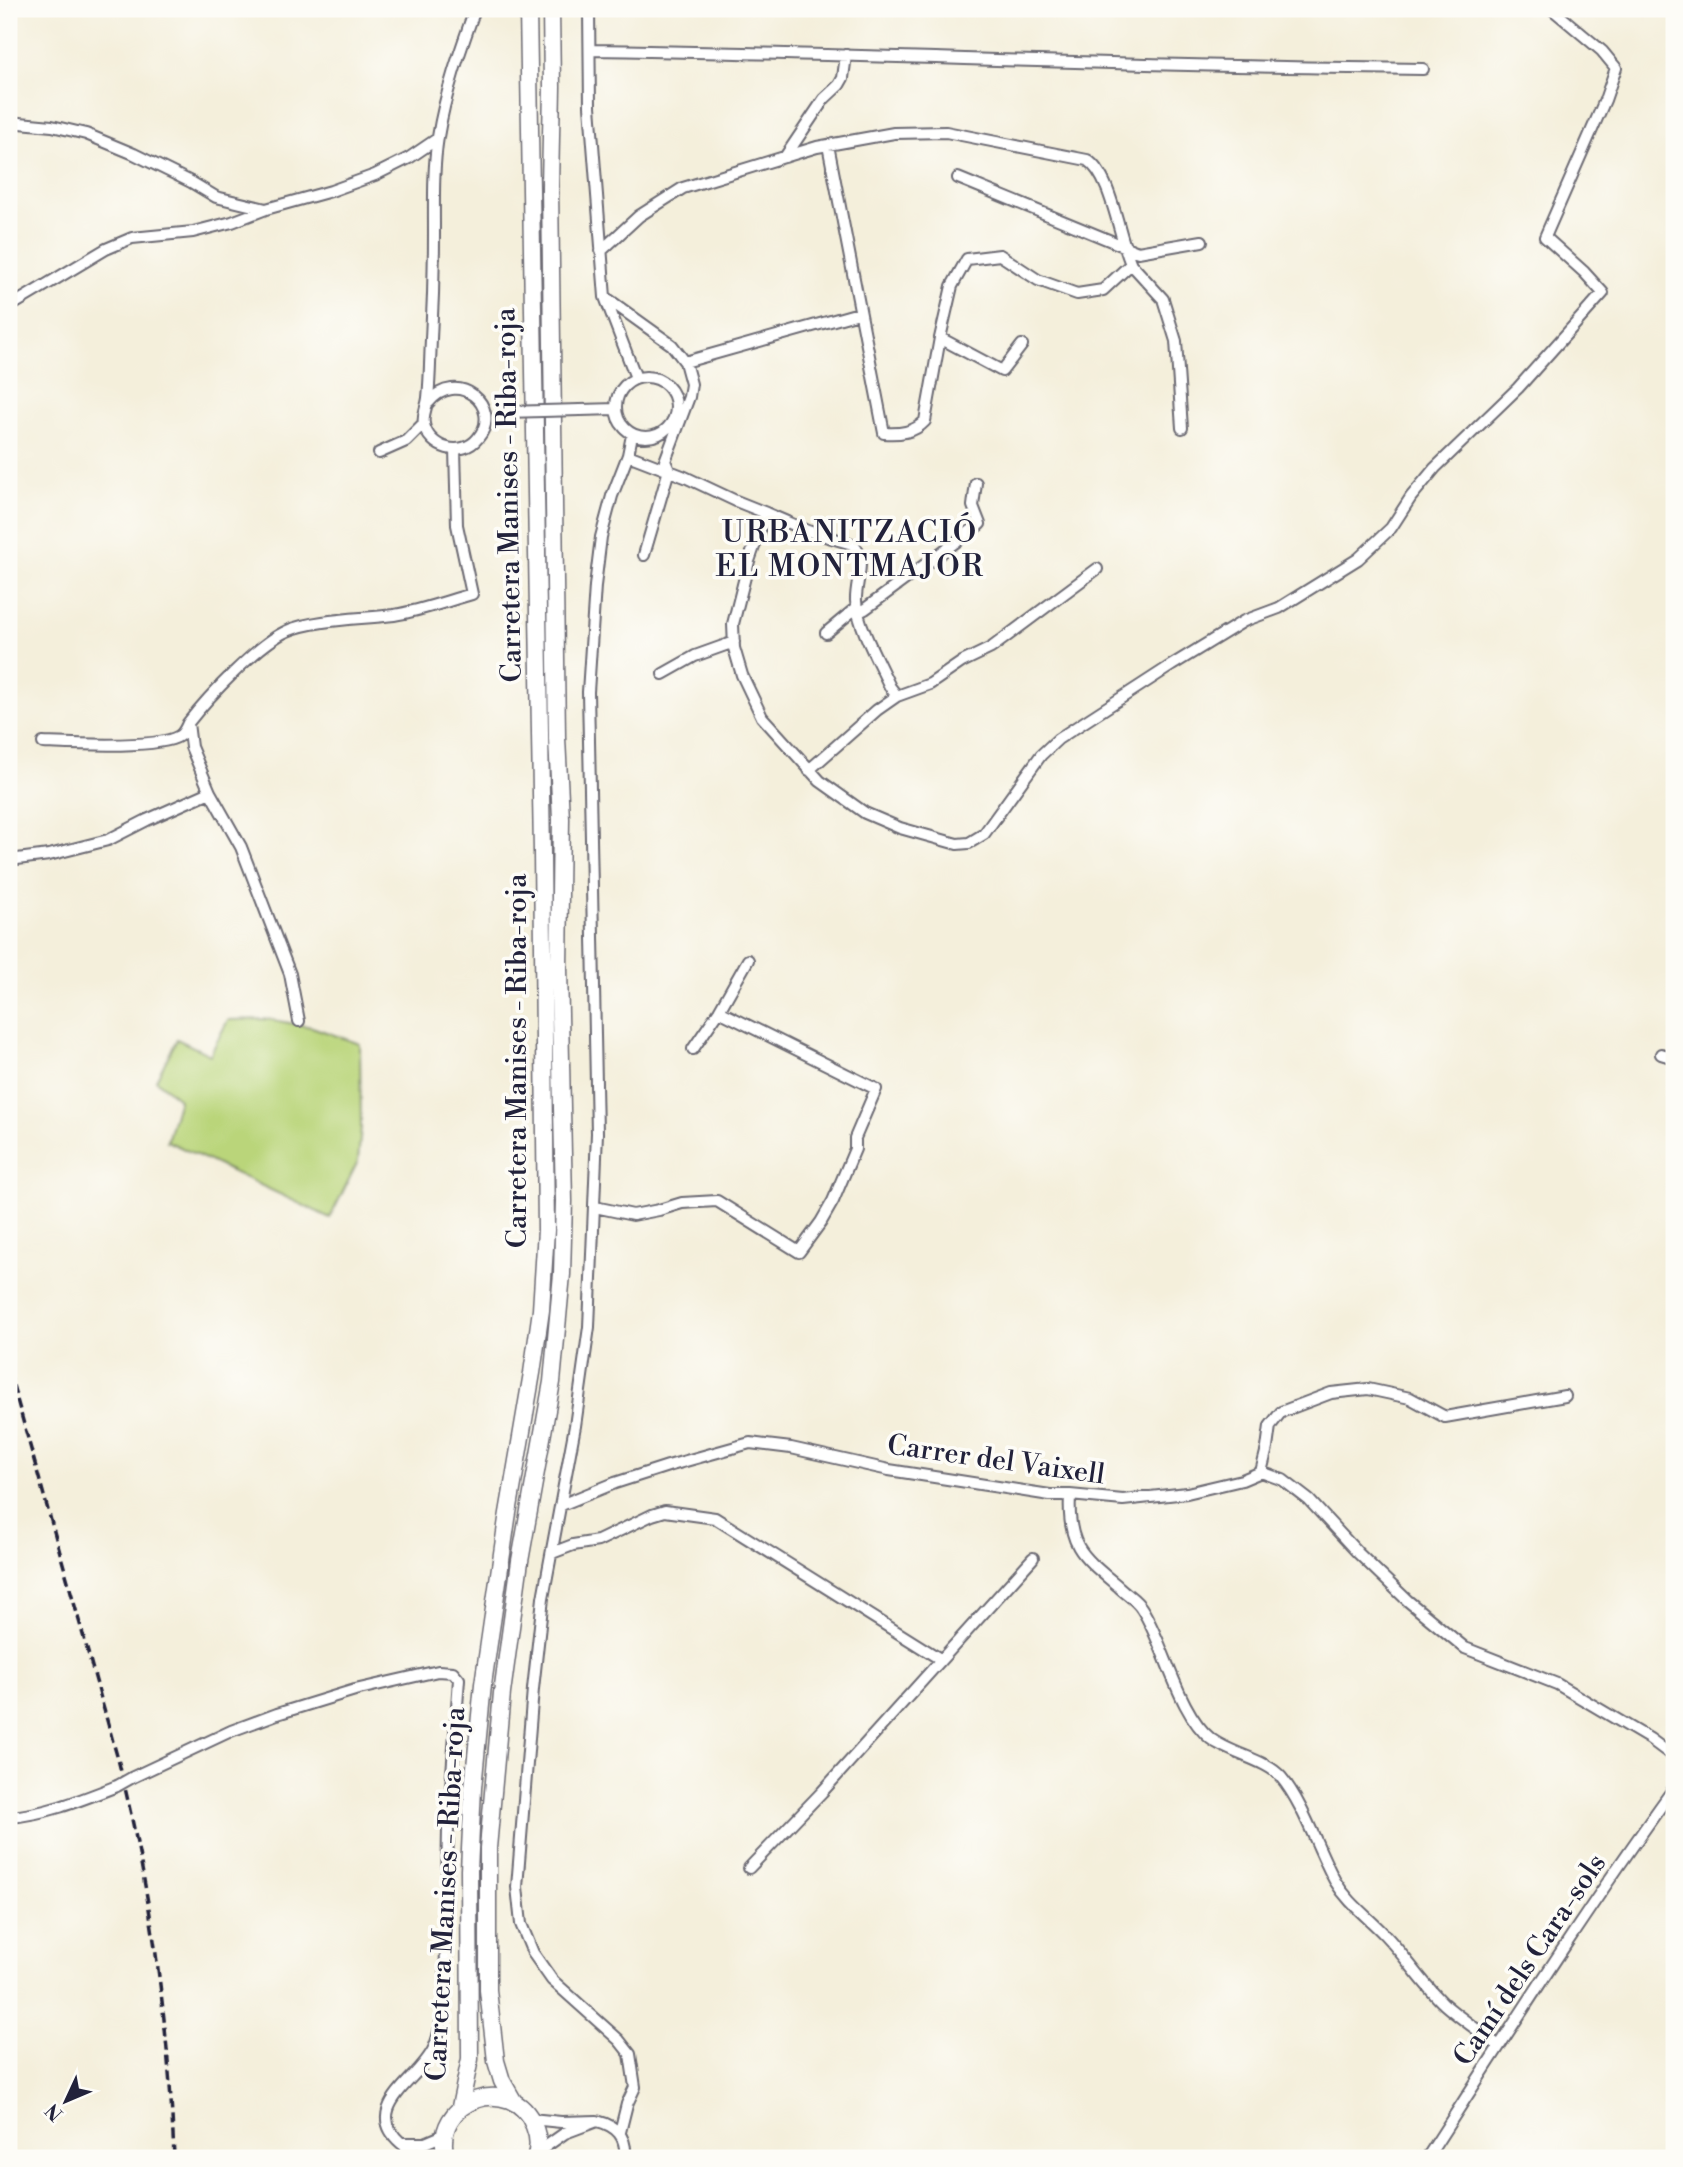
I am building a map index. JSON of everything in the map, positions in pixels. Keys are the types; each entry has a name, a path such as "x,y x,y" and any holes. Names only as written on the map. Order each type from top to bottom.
{"main road":[{"name":"Carretera Manises - Riba-roja","path":"444,2135 449,2120 460,2107 470,2059 469,1870 473,1788 483,1684 507,1519 533,1373 541,1310 546,1230 528,9"},
{"name":"Carretera Manises - Riba-roja","path":"531,2119 514,2102 499,2071 493,2038 488,1990 488,1848 502,1693 520,1561 552,1382 559,1325 564,1201 559,968 561,820 557,738 550,186 551,9"},
{"path":"460,2107 477,2098 496,2096 514,2102"},
{"path":"531,2119 537,2135 536,2155"},
{"path":"444,2135 446,2158"}],"street":[{"path":"428,403 441,390 456,388 474,395 479,400 485,422 478,438 463,448 454,449 438,444 426,431 424,423 428,403 434,290 434,171 437,139 444,103 475,9"},
{"path":"589,9 590,106 605,297 636,378"},
{"path":"766,513 749,561 733,624 734,642 742,674 762,717 820,781 865,813 900,828 957,844 969,843 984,834 1049,747 1088,719 1244,621 1279,608 1358,559 1391,528 1411,497 1435,468 1518,388 1602,293 1584,272 1545,237 1605,100 1616,68 1602,51 1552,9"},
{"path":"590,50 1153,65 1423,69"},
{"path":"785,157 824,99 839,85 843,78 846,55"},
{"path":"9,122 52,126 86,134 134,154 216,197 266,209"},
{"path":"601,251 639,216 683,188 828,145 894,132 946,132 1087,160 1094,165 1106,183 1130,264 1163,299 1176,341 1182,428"},
{"path":"9,307 106,248 132,238 193,232 331,191 375,175 409,158 437,139"},
{"path":"828,145 884,433 895,434 913,430 925,421 952,286 967,259 1000,255 1038,279 1077,294 1103,290 1130,264"},
{"path":"958,177 1138,252 1202,241"},
{"path":"605,297 673,345 685,362 691,384 690,397 666,461 669,470 644,555"},
{"path":"685,362 859,313"},
{"path":"940,338 1002,371 1022,345"},
{"path":"654,377 666,384 673,393 677,403 676,415 672,425 664,433 643,438 632,435 618,419 617,399 627,383 636,378 654,377"},
{"path":"484,413 616,409"},
{"path":"379,453 406,441 424,423"},
{"path":"620,2132 627,2104 635,2087 630,2054 552,1980 533,1953 522,1924 517,1887 542,1598 585,1363 597,1133 589,692 595,586 601,537 632,435"},
{"name":"Carretera Manises - Riba-roja","path":"188,723 205,701 265,645 288,631 321,623 398,615 472,594 457,525 454,449"},
{"path":"628,455 669,470 808,531 852,544 857,548 861,559 856,585 857,610 890,687 897,696"},
{"path":"826,632 857,610 865,609 980,524 973,506 976,483"},
{"path":"809,770 877,710 897,696 930,684 962,662 991,648 1097,569"},
{"path":"663,674 695,656 734,642"},
{"path":"43,743 163,743 181,735 188,723"},
{"path":"188,723 191,747 211,792 241,847 269,916 290,974 299,1021"},
{"path":"9,860 50,856 108,840 211,792"},
{"path":"693,1049 719,1011 748,960"},
{"path":"595,1207 633,1215 682,1203 717,1201 799,1252 821,1222 855,1149 855,1138 876,1089 719,1011"},
{"path":"1661,1054 1674,1058"},
{"path":"1565,1395 1446,1418 1410,1398 1367,1389 1331,1393 1281,1412 1270,1426 1261,1472 1283,1480 1309,1500 1398,1591 1465,1648 1557,1684 1650,1738 1674,1757"},
{"name":"Carrer del Vaixell","path":"561,1505 615,1483 750,1443 791,1448 889,1470 1049,1495 1123,1500 1187,1493 1242,1480 1261,1472"},
{"path":"1070,1495 1068,1517 1071,1534 1089,1561 1141,1606 1190,1714 1210,1739 1280,1775 1336,1882 1354,1906 1387,1937 1418,1976 1446,2005 1499,2046"},
{"path":"552,1553 573,1545 598,1541 665,1511 715,1518 940,1659"},
{"path":"749,1868 1033,1558"},
{"path":"9,1817 68,1805 117,1786 277,1714 355,1690 438,1671 453,1672 459,1679 448,1828 445,1999 441,2026 434,2049 394,2097 387,2112 387,2125 392,2135 413,2155 433,2158"},
{"name":"Camí dels Cara-sols","path":"1427,2158 1499,2046 1674,1788"},
{"path":"531,2119 561,2123 597,2121 610,2124 620,2132 625,2143 625,2158"},
{"path":"536,2155 565,2133 597,2121"},
{"path":"401,2143 425,2143 444,2135"}],"green space":[{"path":"267,1019 312,1027 360,1044 361,1127 358,1161 330,1218 167,1141 179,1099 156,1080 177,1039 210,1055 228,1020"}],"railway":[{"path":"9,1371 119,1763 130,1812 157,1959 168,2058 174,2158"}],"district":[{"name":"URBANITZACIÓ EL MONTMAJOR","path":"850,550"}]}
